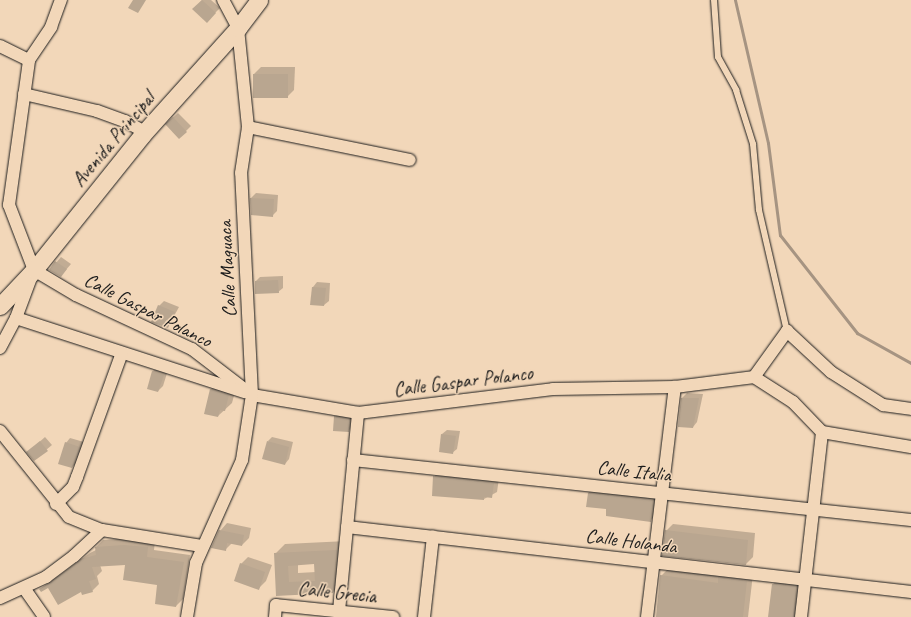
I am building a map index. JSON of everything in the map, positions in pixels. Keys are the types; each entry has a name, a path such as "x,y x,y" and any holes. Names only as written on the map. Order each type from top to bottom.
{"main road":[{"name":"Avenida Principal","path":"0,306 34,270 145,132 238,28 259,0"}],"street":[{"path":"0,348 16,318 34,270 4,206 29,60 52,27 61,0"},
{"path":"223,0 238,28"},
{"name":"Calle Maguaca","path":"187,617 196,563 202,546 242,460 252,395 241,173 248,127 238,28"},
{"path":"0,46 29,60"},
{"path":"24,94 97,111 125,121 145,132"},
{"path":"248,127 410,160"},
{"name":"Calle Gaspar Polanco","path":"34,270 76,295 192,349 252,395 358,413 553,389 675,387 754,377"},
{"path":"16,318 252,395"},
{"path":"911,409 883,405 831,372 788,330 754,377 793,402 822,432 911,446"},
{"path":"56,504 73,487 122,353"},
{"path":"647,617 675,387"},
{"path":"339,611 358,413"},
{"path":"0,431 56,504 68,517 102,530 202,546"},
{"path":"801,617 822,432"},
{"name":"Calle Italia","path":"353,460 911,520"},
{"name":"Calle Holanda","path":"347,527 911,592"},
{"path":"0,598 46,577 74,556 102,530"},
{"path":"424,617 433,537"},
{"path":"24,588 44,617"},
{"name":"Calle Grecia","path":"276,611 339,611 393,617"}],"lane":[{"path":"714,0 718,57 736,90 753,144 758,210 788,330"}],"building":[{"path":"133,0 146,0 138,13 128,8"},
{"path":"202,0 216,13 207,23 192,9"},
{"path":"253,74 288,74 288,98 253,98"},
{"path":"173,117 187,132 179,139 165,124"},
{"path":"250,198 274,199 273,217 251,215"},
{"path":"55,261 67,269 61,277 49,270"},
{"path":"278,280 279,293 255,294 255,281"},
{"path":"312,287 326,288 324,306 310,305"},
{"path":"158,305 175,312 168,328 151,322"},
{"path":"152,371 164,375 158,392 147,389"},
{"path":"210,389 229,395 225,411 220,410 218,417 204,414"},
{"path":"681,398 699,398 693,428 678,427"},
{"path":"334,416 350,419 349,432 333,431"},
{"path":"441,434 456,436 453,454 439,452"},
{"path":"40,441 48,451 34,461 26,452"},
{"path":"267,441 289,447 285,465 262,459"},
{"path":"65,442 80,447 72,468 58,464"},
{"path":"433,476 494,483 492,498 484,497 484,500 432,496"},
{"path":"588,493 653,500 651,522 606,516 606,509 586,507"},
{"path":"219,530 244,535 242,546 227,543 226,551 211,548"},
{"path":"665,530 748,540 746,565 662,556"},
{"path":"124,545 148,547 147,557 184,562 176,607 155,604 157,585 123,580 125,565 92,567 96,579 89,581 93,592 82,595 81,592 58,605 48,588 41,592 39,589 50,583 81,559 96,555 95,547"},
{"path":"337,550 333,593 276,596 274,553","holes":["314,564 315,581 289,582 288,566"]},
{"path":"240,563 265,572 259,590 234,581"},
{"path":"660,575 718,583 718,577 747,581 743,617 656,617"},
{"path":"772,584 797,587 794,617 768,617"}],"waterway":[{"path":"735,0 768,143 780,235 857,333 911,363"}]}
